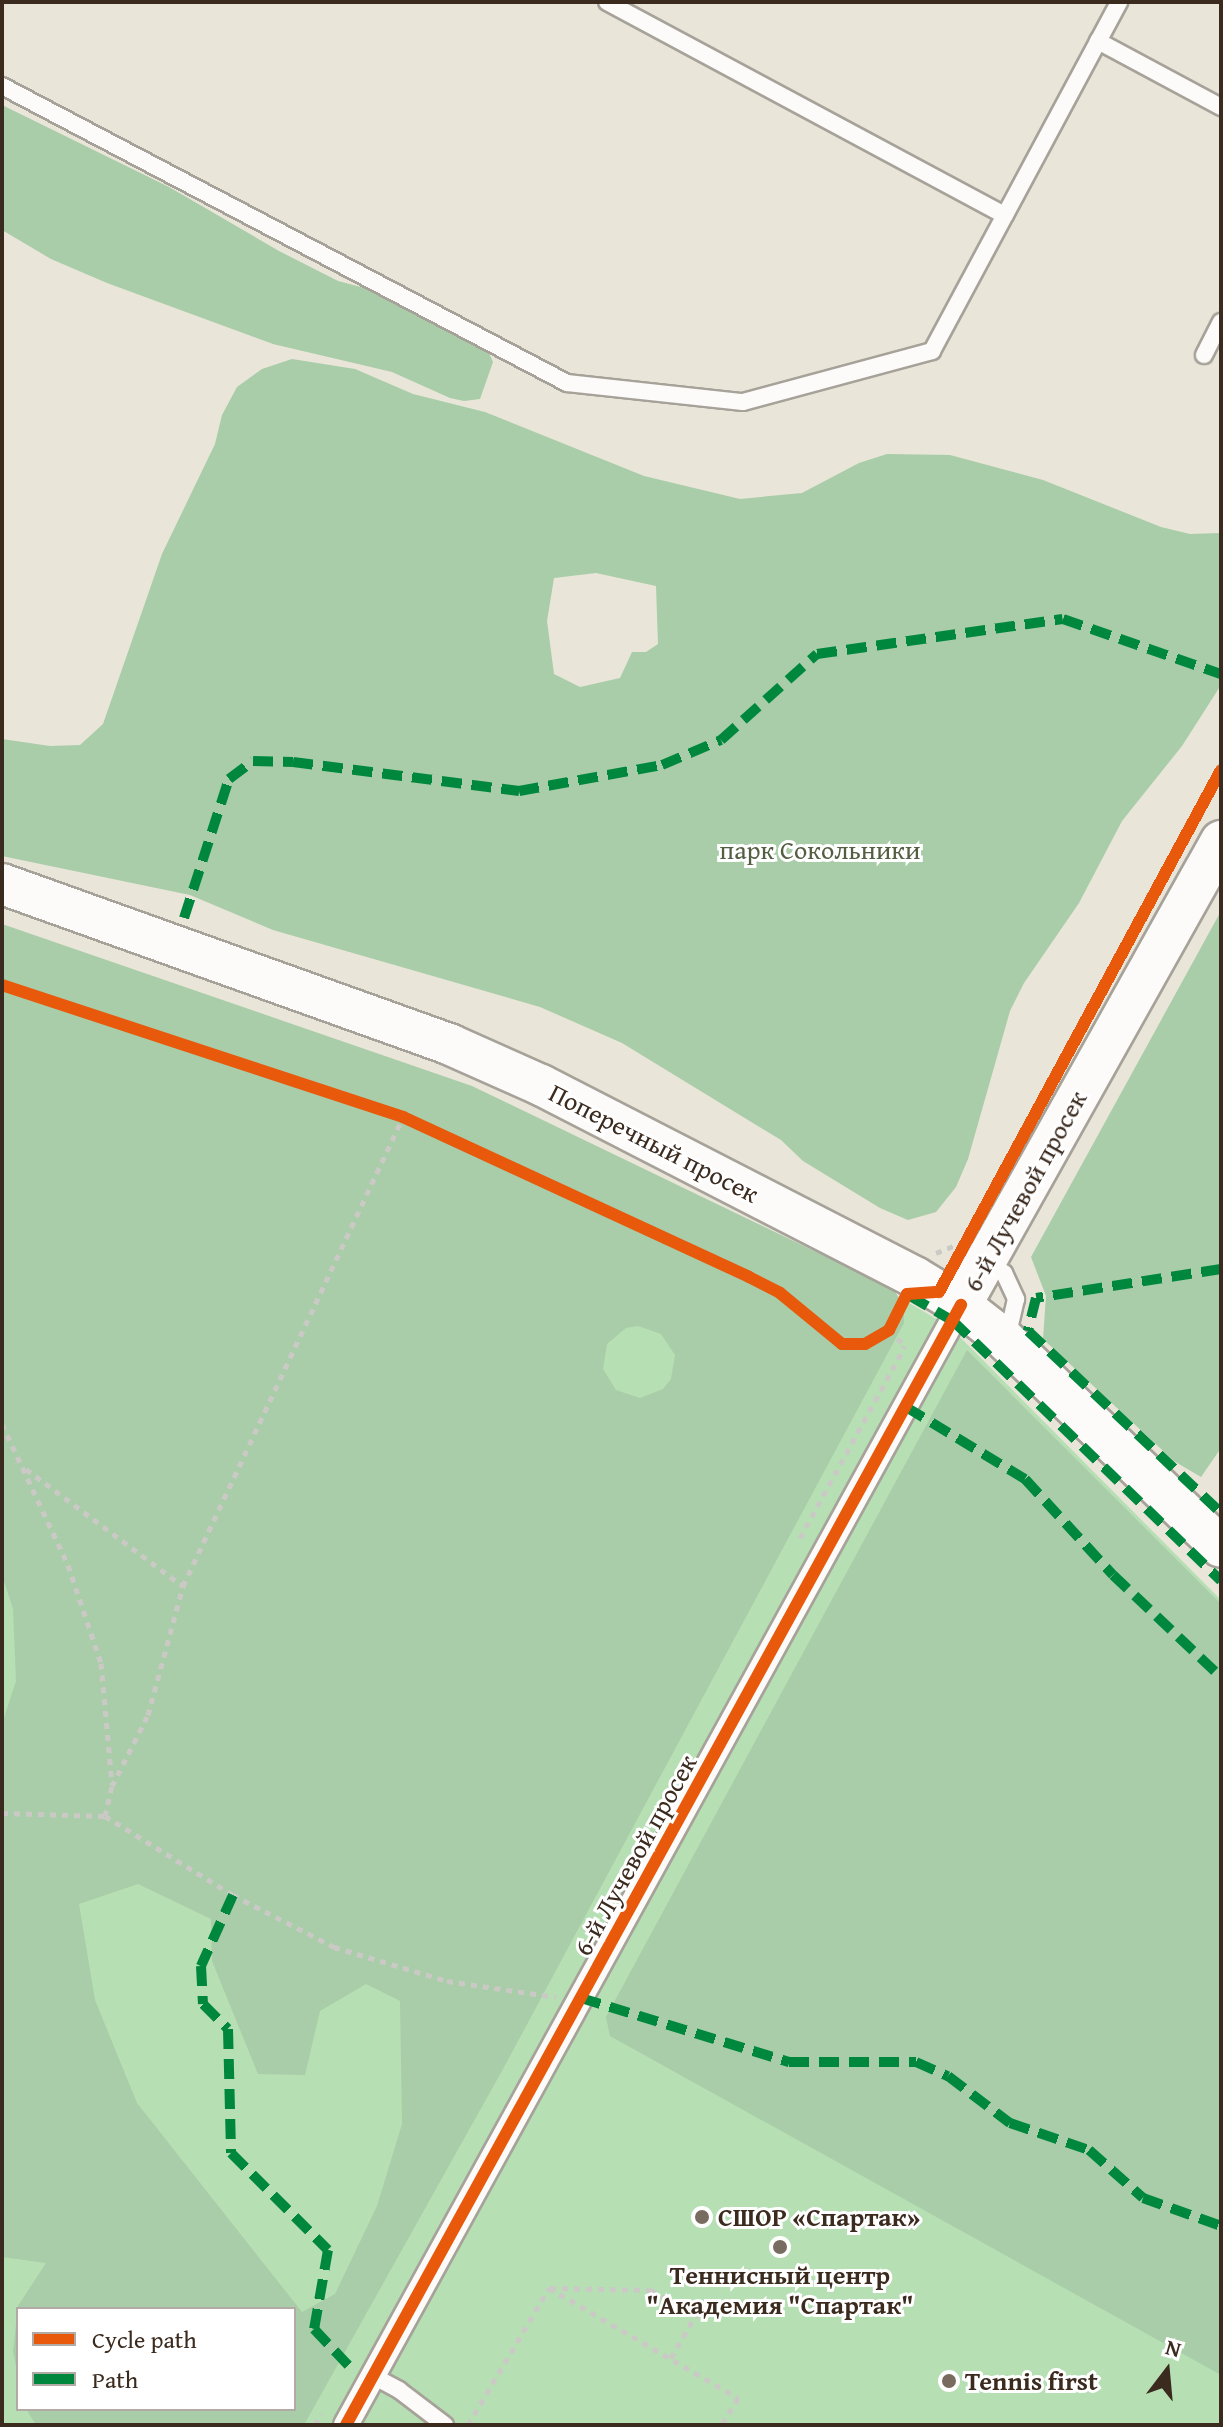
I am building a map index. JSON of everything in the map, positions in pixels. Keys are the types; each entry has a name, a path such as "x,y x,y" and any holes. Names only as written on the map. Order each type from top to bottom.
{"street":[{"name":"6-й Лучевой просек","path":"346,2425 933,1287 976,1252 1221,841"},
{"name":"Поперечный просек","path":"2,884 451,1045 541,1085 933,1287 1002,1337 1221,1547"}],"lane":[{"path":"607,2 1005,215"},
{"path":"2,86 567,383 743,402 932,351 1119,2"},
{"path":"1098,41 1221,107"},
{"path":"1204,355 1221,322"},
{"path":"976,1252 1004,1273 1016,1299 1010,1326 1002,1337"},
{"path":"373,2376 399,2390 445,2425"}],"path":[{"path":"2,985 403,1117 780,1293 842,1344 865,1344 889,1330 933,1287 976,1252"},
{"path":"105,1816 112,1786 148,1715 183,1586 403,1117"},
{"path":"933,1287 976,1252"},
{"path":"889,1330 905,1346"},
{"path":"2,1424 26,1469 68,1565 101,1663 112,1786"},
{"path":"26,1469 183,1586"},
{"path":"2,1813 105,1816 233,1895 334,1947 447,1981 551,1997"},
{"path":"549,2288 651,2290 703,2319"},
{"path":"549,2288 738,2398 722,2425"},
{"path":"468,2425 549,2288"},
{"path":"671,2358 696,2314"}],"green space":[{"path":"2,105 169,187 279,251 338,281 372,290 488,351 493,362 480,399 464,401 450,398 392,372 273,344 107,283 51,259 2,230"},
{"name":"парк Сокольники","path":"292,359 355,369 413,394 485,412 644,476 740,499 802,493 859,463 887,454 950,455 1043,480 1161,527 1190,534 1221,533 1221,685 1182,746 1122,821 1079,903 1024,983 1010,1011 968,1159 956,1187 936,1212 908,1220 880,1208 803,1161 781,1140 622,1043 540,1007 273,930 190,895 2,856 2,739 50,746 80,745 103,724 162,554 215,444 222,415 237,387 262,369","holes":["596,573 656,586 658,644 646,652 632,652 620,678 580,687 554,674 547,621 554,578"]},
{"path":"1221,911 1221,1448 1201,1477 1174,1461 1043,1339 1046,1296 1031,1257"},
{"path":"2,924 472,1086 893,1289 904,1305 904,1323 503,2069 304,2425 36,2425 27,2411 296,2411 296,2307 18,2307 46,2263 2,2257 2,1724 16,1681 13,1609 2,1575","holes":["638,1326 661,1334 675,1355 671,1379 663,1389 640,1398 616,1390 603,1369 607,1344 626,1328","138,1884 211,1919 212,1961 258,2074 305,2075 320,2011 366,1984 400,2001 402,2124 377,2206 335,2294 302,2312 137,2103 95,2000 79,1904"]},
{"path":"2,932 471,1094 904,1300 950,1327 1221,1600 1221,2425 2,2425"},
{"path":"967,1350 1221,1604 1221,2375 610,2036 606,2017"},
{"path":"16,2324 16,2366 13,2352"}],"marked path":[{"path":"184,918 229,779 253,761 293,762 519,791 662,765 721,740 817,654 1063,619 1221,674"},
{"path":"1221,1269 1036,1298 1028,1331 1221,1513"},
{"path":"910,1296 953,1321 1221,1581"},
{"path":"906,1407 1025,1479 1113,1575 1221,1677"},
{"path":"233,1895 201,1966 203,2004 228,2029 231,2153 328,2250 314,2329 348,2365"},
{"path":"581,1998 789,2062 916,2062 948,2076 1010,2123 1089,2150 1143,2198 1221,2226"}],"cycle path":[{"path":"2,985 403,1117 780,1293 842,1344 865,1344 889,1330 907,1294 939,1292 1221,770"},
{"path":"346,2425 961,1305"}],"place":[{"name":"СШОР «Спартак»","path":"702,2217"},
{"name":"Теннисный центр \"Академия \"Спартак\"","path":"780,2247"},
{"name":"Tennis first","path":"949,2381"}]}
